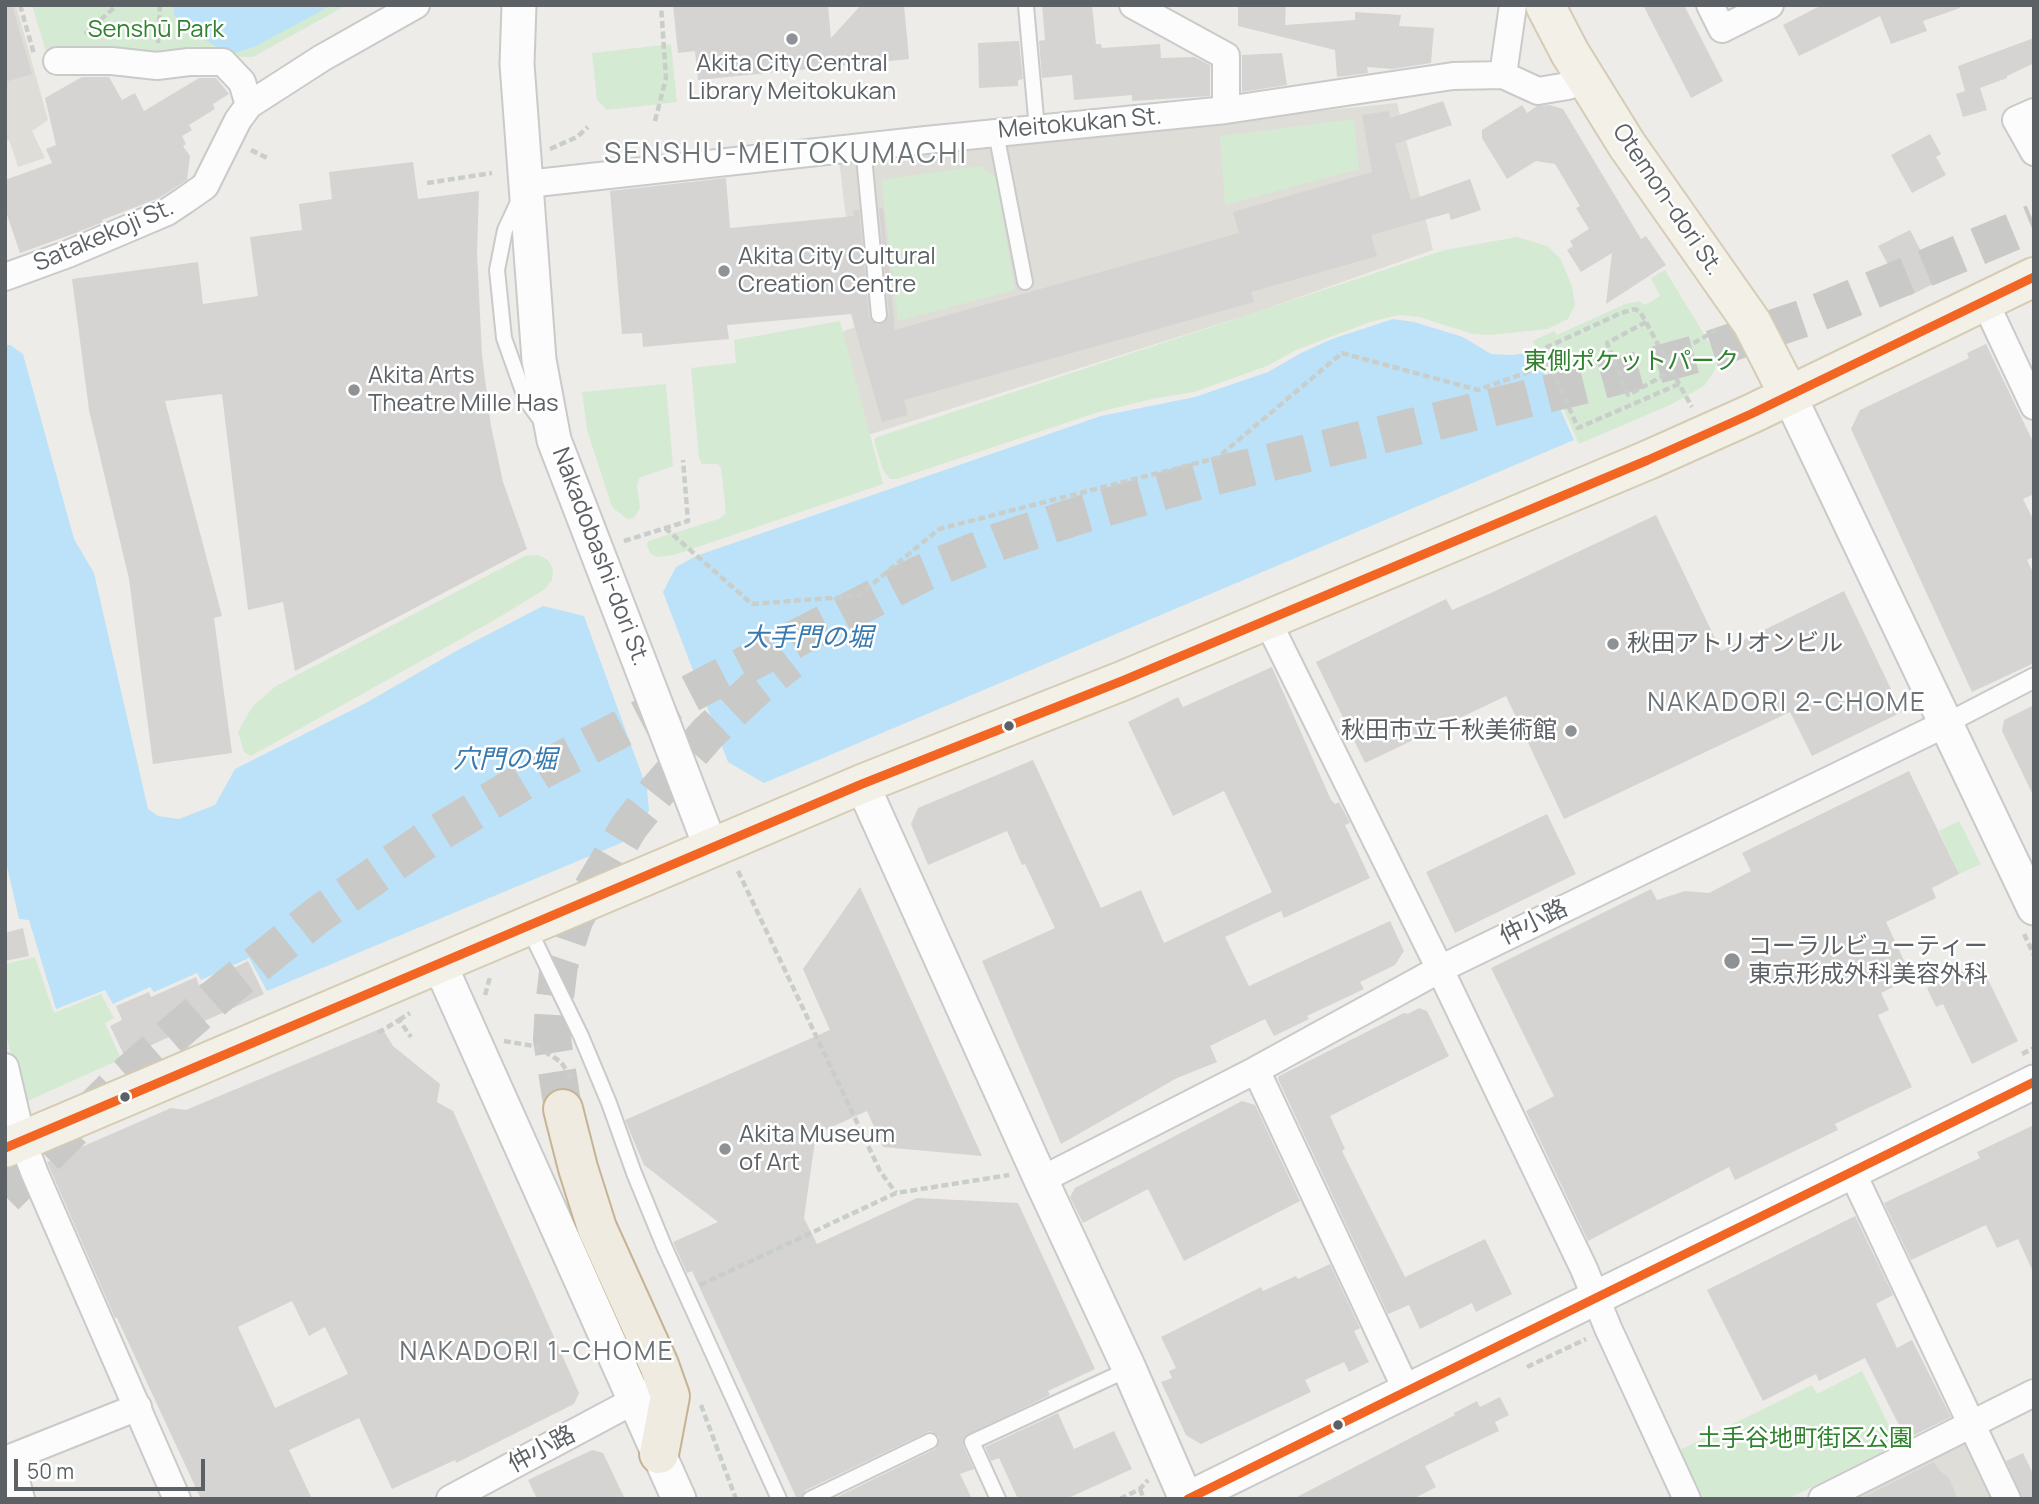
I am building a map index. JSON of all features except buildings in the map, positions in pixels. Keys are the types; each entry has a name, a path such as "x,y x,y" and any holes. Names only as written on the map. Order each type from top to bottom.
{"highway":[{"path":"563,1109 597,1227 659,1364 650,1392 670,1396 659,1454"}],"main road":[{"name":"Otemon-dori St.","path":"1545,5 1584,77 1628,145 1752,323 1789,395"},
{"path":"13,1144 527,926 724,859 862,784 1010,727 1648,460 2034,277"}],"street":[{"name":"Satakekoji St.","path":"5,277 68,254 154,217 185,200 205,186 237,120 248,105 322,58 416,5"},
{"name":"Nakadobashi-dori St.","path":"519,5 517,64 539,360 554,440 596,550 724,859"},
{"path":"1133,5 1226,56 1226,110"},
{"path":"1503,75 1513,5"},
{"path":"1710,5 1722,29 1770,5"},
{"path":"57,61 112,61 157,66 223,62 242,82 248,105"},
{"name":"Meitokukan St.","path":"527,184 863,146 1226,110 1452,76 1503,75 1538,91 1567,86 1584,77"},
{"path":"2034,112 2016,120 2034,152"},
{"path":"1985,302 2034,406"},
{"path":"1789,395 1947,723 2028,920"},
{"path":"1267,620 1440,969 1597,1296 1608,1328 1687,1499"},
{"name":"仲小路","path":"1027,1177 1256,1070 1440,969 1947,723 2034,678"},
{"path":"862,784 1027,1177 1129,1369 1186,1499 2034,1082"},
{"path":"440,965 650,1392"},
{"path":"5,1067 13,1144 138,1407 177,1499"},
{"path":"1256,1070 1406,1390"},
{"path":"1851,1170 2007,1499"},
{"name":"仲小路","path":"450,1499 650,1392"},
{"path":"1822,1499 2034,1393"},
{"path":"21,1499 8,1460 138,1407"},
{"path":"659,1454 679,1499"}],"lane":[{"path":"1026,6 1037,129"},
{"path":"996,132 1025,282"},
{"path":"863,146 879,315"},
{"path":"527,926 581,1036 634,1173 779,1499"},
{"path":"998,1499 972,1442 1129,1369"},
{"path":"810,1499 930,1441"}],"path":[{"path":"20,5 34,56 57,61"},
{"path":"157,66 160,5"},
{"path":"655,121 667,78 661,5"},
{"path":"545,151 578,137 588,127"},
{"path":"427,183 492,173"},
{"path":"1679,384 1578,428 1543,349 1635,309 1646,322 1692,408"},
{"path":"1646,322 1607,343 1628,395 1672,371"},
{"path":"1666,359 1726,325"},
{"path":"665,528 752,604 858,596 939,529 1217,458 1342,353 1478,390 1550,364"},
{"path":"596,550 688,521 683,460"},
{"path":"724,859 880,1171 896,1193"},
{"path":"2028,920 2034,956"},
{"path":"378,1033 399,1020 411,1037"},
{"path":"685,1292 896,1193 1027,1177"},
{"path":"1140,1489 1144,1499"}],"shaded area":[{"path":"5,5 16,5 48,120 32,131 45,158 18,167 9,140 5,141"},
{"path":"1397,103 1433,250 1257,312 868,435 841,332 859,326 839,160"},
{"path":"1969,1437 1997,1499 1842,1499"}],"green space":[{"name":"Senshū Park","path":"32,5 347,5 253,57 46,52"},
{"path":"671,44 677,102 607,110 597,100 592,53"},
{"path":"1354,119 1359,169 1225,205 1220,136"},
{"path":"981,166 996,177 1015,290 898,321 881,180"},
{"path":"1517,237 1547,246 1560,258 1572,286 1575,305 1568,319 1547,329 1490,335 1473,334 1419,317 1399,315 1370,322 1296,350 1267,366 1194,392 1099,412 897,479 890,479 883,470 874,440 877,437 1445,250"},
{"name":"東側ポケットパーク","path":"1665,270 1716,354 1715,370 1704,386 1670,405 1579,444 1533,341 1554,331 1557,335 1625,304 1639,301 1645,305 1660,296 1651,278"},
{"path":"840,321 883,484 674,555 657,557 650,553 648,541 719,519 726,513 721,467 717,464 702,464 699,458 691,368 736,363 734,340"},
{"path":"666,384 673,466 639,478 637,486 640,508 634,518 627,519 612,507 587,430 582,392"},
{"path":"538,555 548,560 553,569 552,580 545,589 251,756 244,752 238,732 253,706 276,686 525,556"},
{"path":"1959,821 1981,864 1959,874 1939,831"},
{"path":"35,957 54,1013 101,994 114,1018 105,1023 121,1059 23,1103 5,1030 5,964"},
{"name":"土手谷地町街区公園","path":"1862,1371 1898,1444 1788,1499 1704,1499 1680,1450 1812,1385 1817,1394"}],"water":[{"path":"174,5 332,5 254,47 234,53 225,52 181,25 174,14"},
{"name":"大手門の堀","path":"1393,319 1414,322 1463,337 1491,354 1535,352 1574,440 764,783 728,762 663,592 676,567 696,556 1101,416 1195,397 1268,372 1332,339"},
{"name":"穴門の堀","path":"5,345 10,345 23,354 74,539 94,573 148,809 158,816 179,819 215,805 235,769 364,704 458,650 543,606 584,616 647,789 649,810 640,835 267,991 249,958 201,980 197,973 154,992 150,987 113,1004 105,990 56,1009 29,920 19,919 5,857"}],"tunnel":[{"path":"5,1196 124,1078 216,997 318,915 428,839 542,770 923,573 998,542 1086,513 1215,476 1599,381 1703,352 1810,316 2034,223"},
{"path":"563,1109 552,1039 554,1006 559,965 575,918 629,827 659,789 708,733 758,686 790,661"}],"transit line":[{"path":"5,1148 862,784 1122,681 1648,460 1751,414 2034,277"},
{"path":"1188,1499 2034,1082"}],"place":[{"name":"Akita City Central Library Meitokukan","path":"792,39"},
{"name":"Akita City Cultural Creation Centre","path":"724,271"},
{"name":"Akita Arts Theatre Mille Has","path":"354,390"},
{"name":"秋田アトリオンビル","path":"1613,644"},
{"name":"秋田市立千秋美術館","path":"1571,731"},
{"name":"コーラルビューティー 東京形成外科美容外科","path":"1732,961"},
{"name":"Akita Museum of Art","path":"725,1149"}],"district":[{"name":"SENSHU-MEITOKUMACHI","path":"786,155"},
{"name":"NAKADORI 2-CHOME","path":"1787,704"},
{"name":"NAKADORI 1-CHOME","path":"537,1353"}]}
